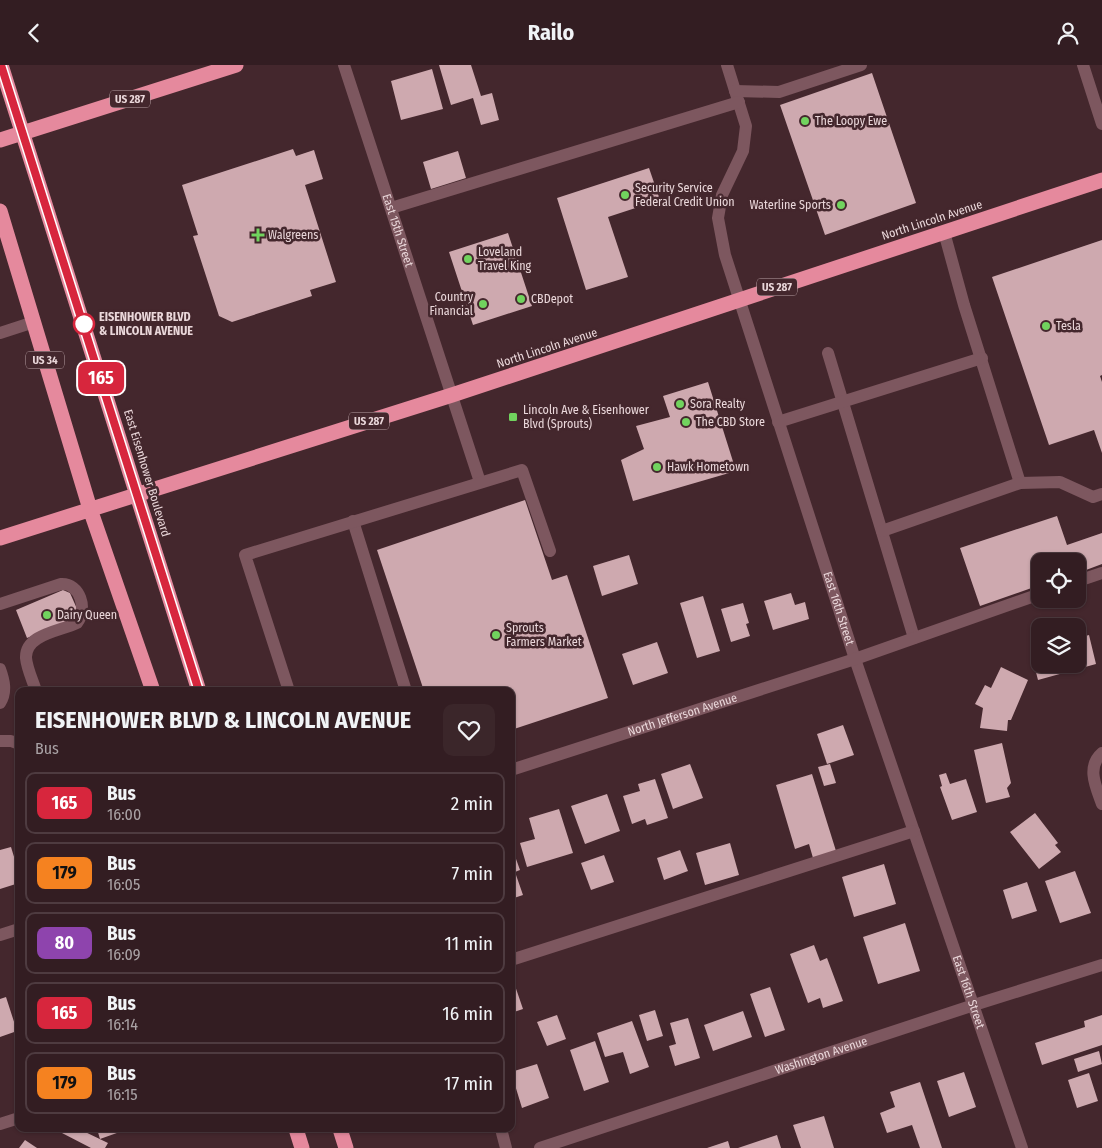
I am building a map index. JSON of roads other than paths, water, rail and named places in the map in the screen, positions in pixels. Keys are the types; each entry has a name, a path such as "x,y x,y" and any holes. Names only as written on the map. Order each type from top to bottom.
{"highway":[{"name":"East Eisenhower Boulevard","path":"1,65 198,687"},
{"name":"US 287","path":"0,140 236,65"},
{"name":"North Lincoln Avenue","path":"0,538 452,395 1102,180"},
{"name":"US 34","path":"0,211 90,509 152,687"},
{"path":"297,1132 302,1148"},
{"path":"341,1132 346,1148"}],"street":[{"name":"East 15th Street","path":"344,65 480,482"},
{"name":"East 16th Street","path":"727,65 746,126 743,151 722,195 718,218 725,255 854,659 1022,1148"},
{"path":"391,208 737,97 779,91 861,65"},
{"path":"1083,65 1102,124"},
{"path":"944,232 964,305 1020,483"},
{"path":"0,333 34,322"},
{"path":"828,353 914,638"},
{"path":"778,422 982,358"},
{"path":"289,687 245,555 522,470 550,551"},
{"path":"882,531 1020,483 1060,482 1093,497 1102,494"},
{"path":"353,521 405,687"},
{"path":"1086,578 1102,573"},
{"path":"0,604 61,584 77,591 81,602 81,619 77,623 36,639 27,649 27,662 35,687"},
{"name":"North Jefferson Avenue","path":"515,770 854,659 1031,597"},
{"path":"0,669 5,684 3,699 0,703"},
{"path":"0,741 15,742"},
{"path":"1102,753 1096,759 1093,776 1102,804"},
{"path":"515,959 914,831"},
{"path":"0,935 15,930"},
{"name":"Washington Avenue","path":"540,1148 974,1005 1102,965"},
{"path":"0,1124 15,1119"},
{"path":"501,1132 506,1148"}],"place":[{"name":"The Loopy Ewe","path":"805,121"},
{"name":"Security Service Federal Credit Union","path":"625,195"},
{"name":"Waterline Sports","path":"841,205"},
{"name":"Walgreens","path":"258,235"},
{"name":"Loveland Travel King","path":"468,259"},
{"name":"CBDepot","path":"521,299"},
{"name":"Country Financial","path":"483,304"},
{"name":"EISENHOWER BLVD & LINCOLN AVENUE","path":"84,324"},
{"name":"Tesla","path":"1046,326"},
{"name":"Sora Realty","path":"680,404"},
{"name":"Lincoln Ave & Eisenhower Blvd (Sprouts)","path":"513,417"},
{"name":"The CBD Store","path":"686,422"},
{"name":"Hawk Hometown","path":"657,467"},
{"name":"Dairy Queen","path":"47,615"},
{"name":"Sprouts Farmers Market","path":"496,635"}]}
